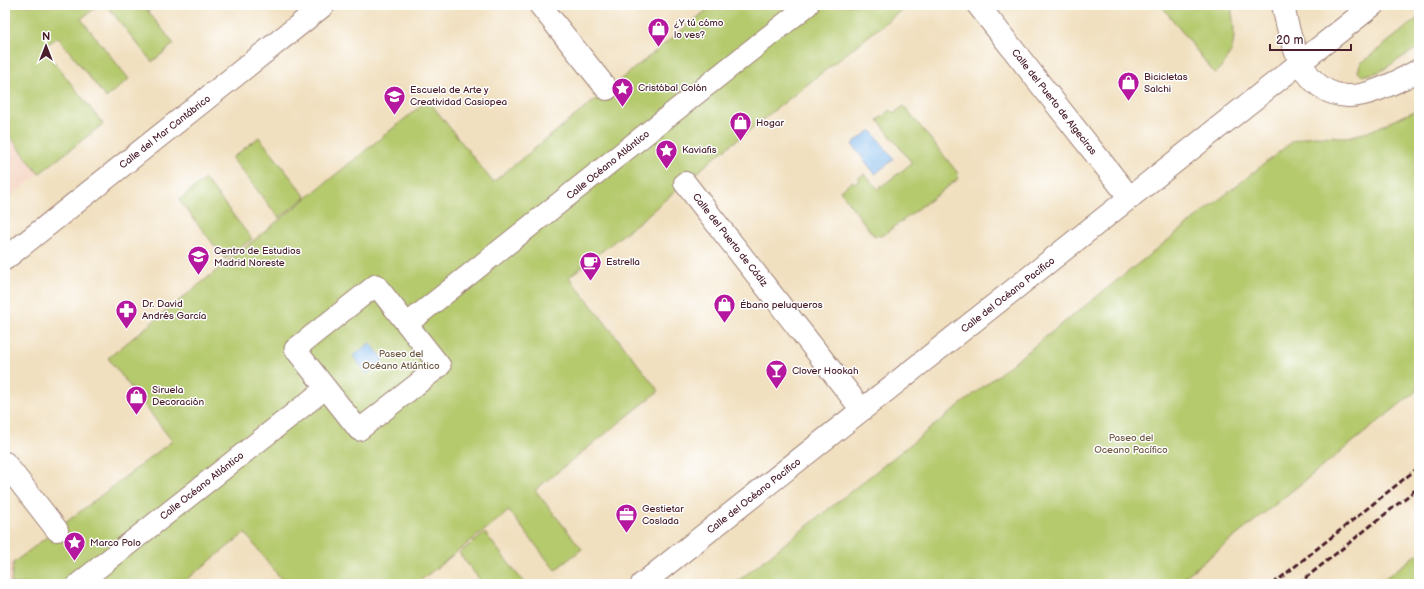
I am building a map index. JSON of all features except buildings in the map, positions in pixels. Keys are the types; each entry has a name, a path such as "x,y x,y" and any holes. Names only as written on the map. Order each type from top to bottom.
{"street":[{"name":"Calle del Mar Cantábrico","path":"5,259 324,5"},
{"path":"540,5 607,89"},
{"name":"Calle Océano Atlántico","path":"407,324 808,5"},
{"name":"Calle del Puerto de Algeciras","path":"978,5 1130,198"},
{"path":"1283,5 1300,63 1319,87 1334,94 1349,96 1371,92 1419,70"},
{"name":"Calle del Océano Pacífico","path":"642,584 1373,5"},
{"name":"Calle del Puerto de Cádiz","path":"685,183 862,410"},
{"path":"376,285 440,366 359,430 326,388 295,349 376,285"},
{"name":"Calle Océano Atlántico","path":"78,584 326,388"},
{"path":"5,464 57,530"}],"shaded area":[{"path":"5,130 39,174 5,201"},
{"path":"5,553 13,563 11,584 5,584"}],"green space":[{"path":"5,5 99,5 81,19 129,79 106,98 58,37 43,48 103,124 39,174 5,130"},
{"path":"106,5 143,5 174,44 152,62"},
{"name":"Paseo del Océano Atlántico","path":"713,5 908,5 719,154 644,218 569,277 659,391 535,490 582,549 555,570 509,511 416,584 285,584 245,533 181,584 11,584 13,563 172,441 108,358 428,100 493,182"},
{"path":"1161,5 1231,5 1234,25 1234,42 1228,57 1215,74"},
{"path":"1419,17 1419,47 1379,72 1362,76 1358,72 1360,64"},
{"path":"904,106 957,172 958,179 882,236 873,235 840,191 853,181 855,183 860,180 858,178 864,174 878,189 912,163 878,120 891,110 894,113"},
{"name":"Paseo del Oceano Pacífico","path":"1419,109 1419,389 1176,584 734,584 1293,141 1310,136 1348,137 1368,132"},
{"path":"259,137 306,197 279,218 232,158"},
{"path":"205,179 252,239 225,259 179,200"},
{"path":"485,533 525,584 483,584 459,553"},
{"path":"1419,553 1419,584 1377,584"}],"water":[{"path":"871,130 894,159 875,174 852,144"},
{"path":"370,343 384,360 367,374 353,356"}],"railway":[{"path":"1273,584 1419,467"},
{"path":"1298,584 1419,487"}],"place":[{"name":"¿Y tú cómo lo ves?","path":"658,48"},
{"name":"Bicicletas Salchi","path":"1128,102"},
{"name":"Cristóbal Colón","path":"622,108"},
{"name":"Escuela de Arte y Creatividad Casiopea","path":"395,116"},
{"name":"Hogar","path":"740,142"},
{"name":"Kaviafis","path":"667,170"},
{"name":"Centro de Estudios Madrid Noreste","path":"198,276"},
{"name":"Estrella","path":"590,282"},
{"name":"Ébano peluqueros","path":"725,324"},
{"name":"Dr. David Andrés García","path":"126,330"},
{"name":"Clover Hookah","path":"776,390"},
{"name":"Siruela Decoración","path":"137,416"},
{"name":"Gestietar Coslada","path":"627,534"},
{"name":"Marco Polo","path":"75,562"}]}
